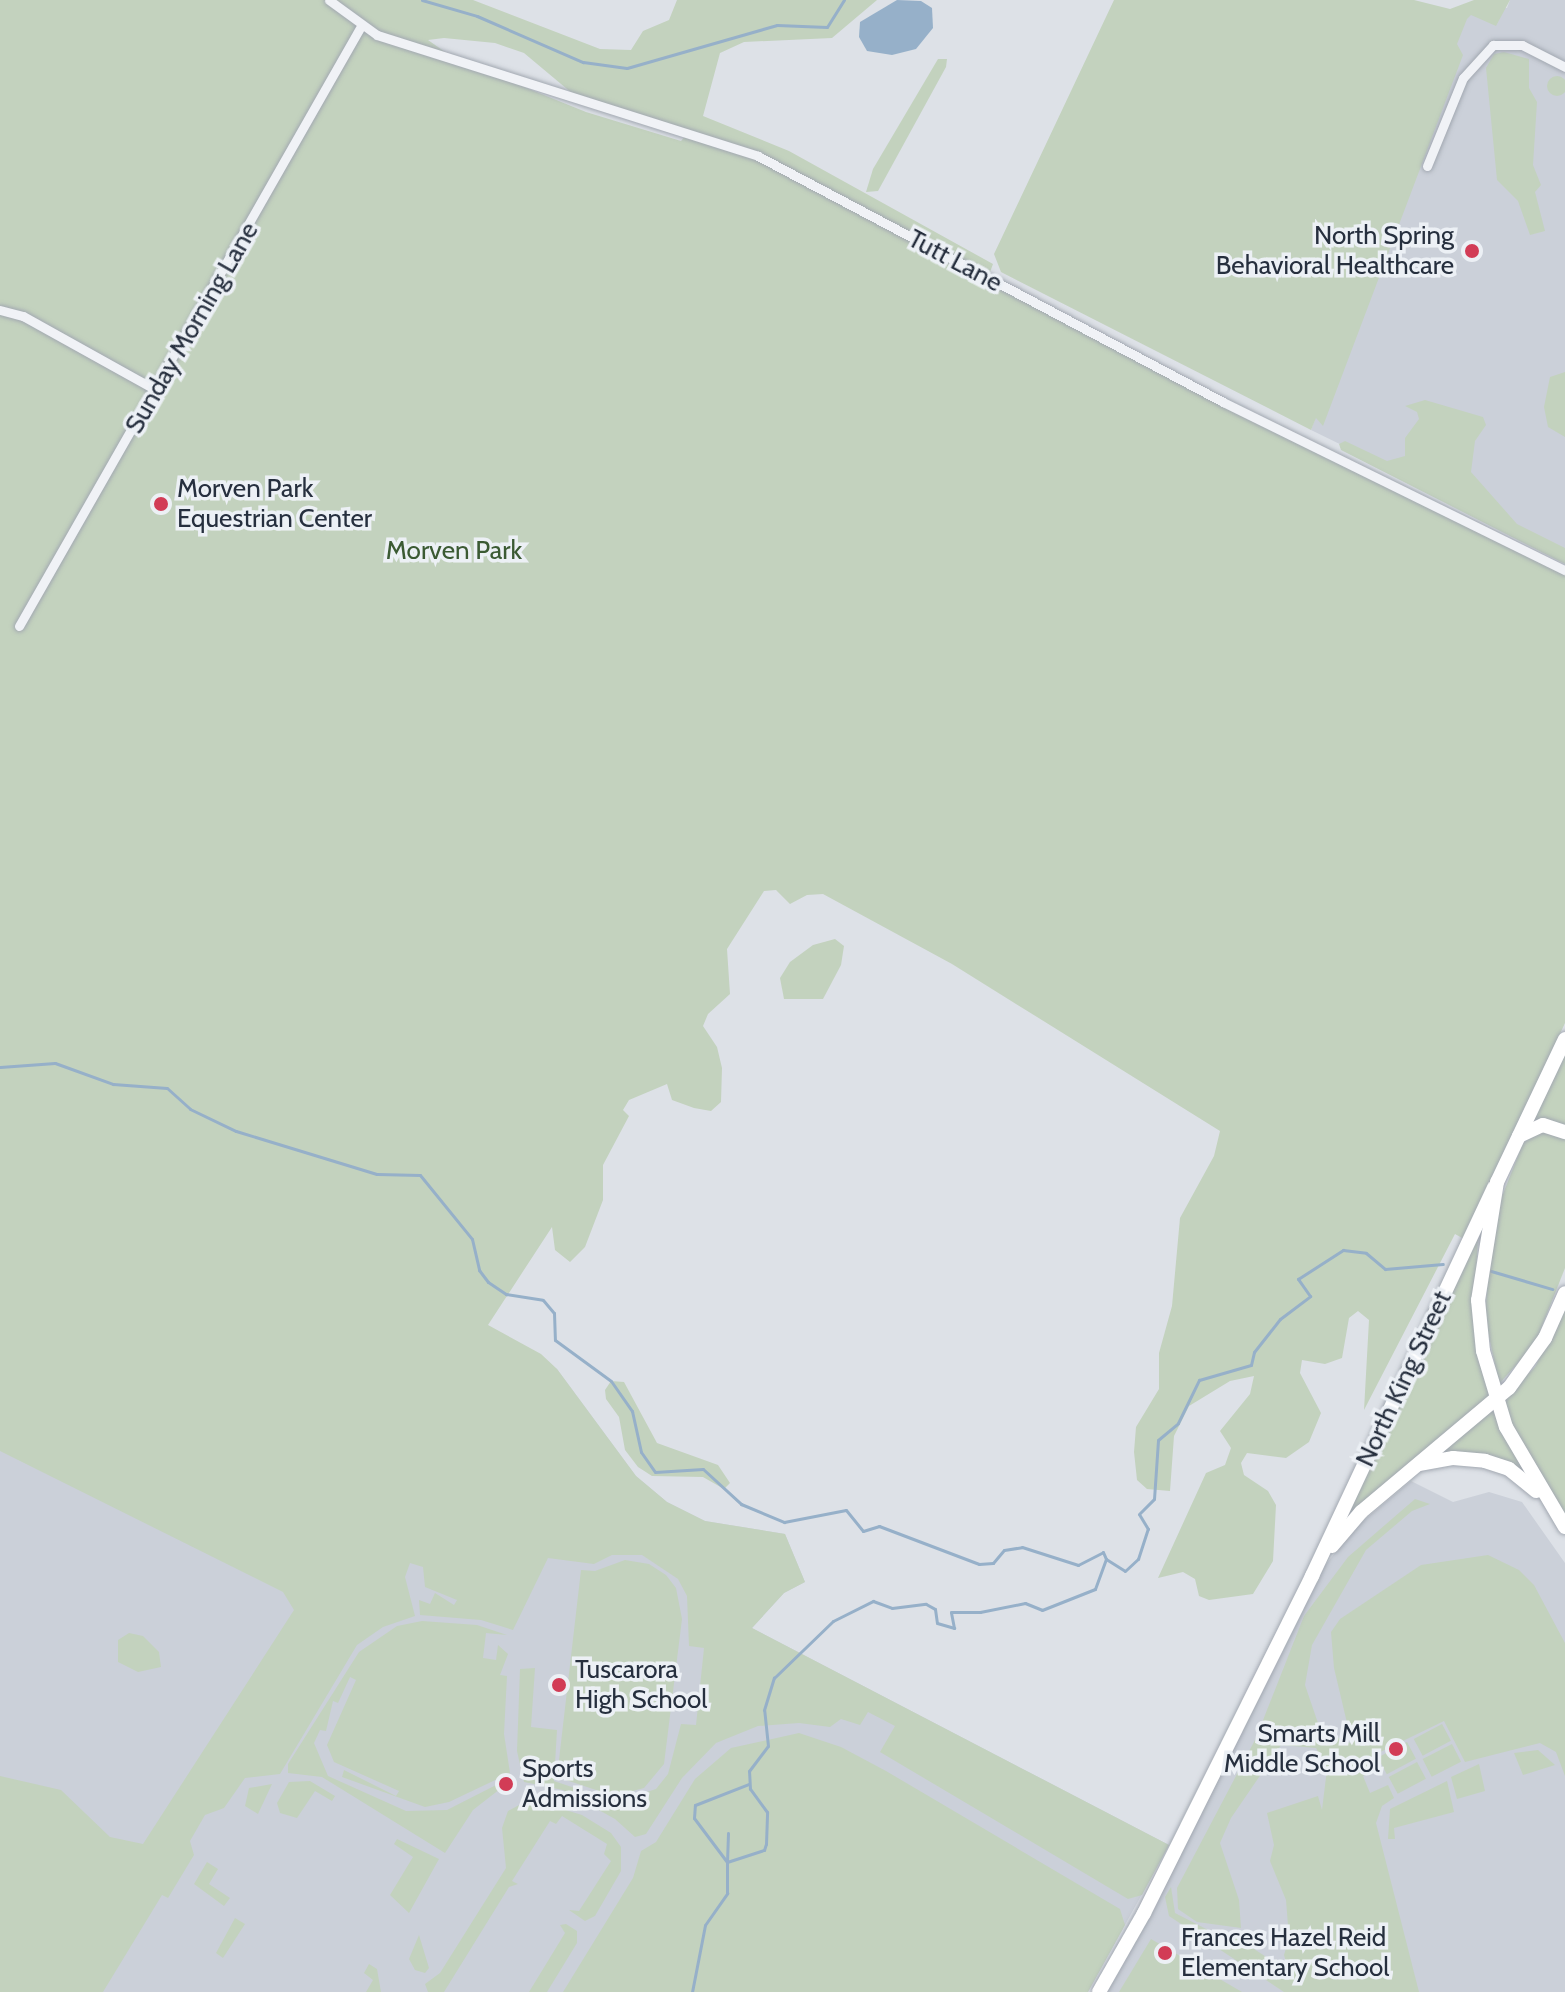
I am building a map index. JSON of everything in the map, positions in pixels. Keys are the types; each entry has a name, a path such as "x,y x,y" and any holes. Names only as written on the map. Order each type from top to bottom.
{"main road":[{"name":"North King Street","path":"1099,1992 1144,1913 1312,1576 1565,1039"},
{"path":"1519,1136 1543,1125 1565,1132"},
{"path":"1497,1182 1478,1300 1483,1351 1496,1400 1547,1501 1565,1527"},
{"name":"North King Street","path":"1312,1576 1353,1521 1496,1400 1533,1359 1565,1293"},
{"path":"1419,1464 1453,1458 1485,1461 1509,1469 1547,1501"}],"street":[{"name":"Tutt Lane","path":"329,0 360,28 758,156 1223,402 1565,570"},
{"name":"Sunday Morning Lane","path":"19,626 360,28"},
{"path":"1427,166 1463,78 1493,45 1522,45 1565,67"},
{"path":"0,310 23,316 156,390"}],"shaded area":[{"name":"North Spring Behavioral Healthcare","path":"1510,0 1565,0 1565,554 1311,430 1442,84 1450,9 1507,8"},
{"name":"Tuscarora High School","path":"481,1321 557,1369 636,1476 667,1502 705,1521 785,1534 805,1582 784,1593 752,1628 1169,1845 1088,1992 0,1992 0,1438 311,1594"},
{"name":"Smarts Mill Middle School","path":"1411,1481 1453,1502 1489,1492 1522,1502 1565,1563 1565,1992 1097,1992 1310,1584 1356,1527"}],"green space":[{"name":"Morven Park","path":"0,0 473,0 600,49 631,50 643,31 669,20 677,0 877,0 832,38 744,42 720,53 703,116 789,151 993,264 986,283 1565,569 1565,1023 1464,1239 1455,1234 1364,1410 1369,1320 1358,1311 1349,1318 1342,1358 1325,1364 1302,1360 1300,1373 1321,1413 1309,1442 1286,1458 1247,1453 1241,1463 1244,1475 1268,1491 1276,1505 1273,1561 1253,1594 1209,1600 1199,1596 1195,1579 1183,1572 1158,1578 1206,1473 1225,1465 1231,1448 1220,1431 1250,1394 1254,1376 1230,1381 1189,1406 1174,1436 1170,1491 1147,1489 1137,1480 1134,1452 1136,1427 1159,1389 1159,1353 1172,1306 1180,1218 1214,1156 1220,1131 952,964 823,894 807,895 790,904 776,890 764,891 727,949 730,994 708,1014 703,1026 717,1047 722,1068 721,1102 711,1111 694,1108 672,1100 667,1084 629,1100 623,1110 629,1116 603,1165 603,1200 585,1247 570,1262 555,1250 552,1227 488,1325 541,1354 557,1369 636,1476 667,1502 705,1521 785,1534 805,1582 784,1593 752,1628 1169,1845 1142,1895 1128,1899 880,1752 895,1726 868,1712 860,1725 841,1719 830,1727 799,1723 758,1726 716,1743 682,1778 646,1834 635,1837 615,1819 563,1790 524,1782 517,1751 520,1669 535,1668 531,1727 557,1730 554,1781 616,1802 656,1789 668,1774 681,1724 696,1725 704,1648 689,1646 687,1596 678,1579 642,1555 612,1555 594,1564 548,1558 513,1630 481,1620 420,1615 419,1600 430,1604 435,1593 454,1605 457,1600 425,1587 423,1567 410,1563 405,1577 415,1616 383,1627 357,1645 280,1774 245,1778 224,1808 205,1815 190,1841 194,1855 168,1898 162,1895 103,1992 0,1992 0,1776 61,1790 110,1837 143,1844 294,1610 283,1592 0,1451","holes":["444,38 495,43 524,53 573,94 689,131 681,141 586,112 455,59 428,40"]},
{"path":"1114,0 1414,0 1450,9 1474,0 1510,0 1496,26 1471,15 1467,19 1457,44 1463,55 1323,426 1316,418 1311,430 1001,272 994,254"},
{"path":"1504,52 1529,59 1529,88 1537,102 1533,165 1541,185 1535,192 1545,231 1530,235 1518,201 1497,180 1486,68 1494,54"},
{"path":"938,59 947,59 946,67 878,191 866,192 873,169"},
{"path":"1557,76 1564,79 1567,86 1564,93 1557,96 1550,93 1547,86 1550,79"},
{"path":"1565,372 1565,437 1548,427 1544,407 1550,377"},
{"path":"1425,400 1483,417 1486,425 1475,441 1471,472 1517,524 1565,548 1565,564 1341,450 1339,444 1345,441 1387,461 1405,456 1405,438 1419,419 1417,412 1405,406"},
{"path":"835,939 844,946 841,965 823,999 784,999 780,978 790,962 813,945"},
{"path":"1565,1050 1565,1126 1548,1120 1530,1123"},
{"path":"1542,1131 1565,1139 1565,1268 1535,1344 1499,1384 1485,1317 1492,1222 1523,1143"},
{"path":"1478,1236 1475,1297 1492,1398 1343,1525"},
{"path":"1565,1306 1565,1514 1510,1423 1504,1398 1535,1367"},
{"path":"611,1381 624,1382 657,1443 718,1465 730,1483 724,1489 703,1477 652,1476 638,1467 625,1450 619,1417 606,1399 605,1390"},
{"path":"1493,1407 1530,1477 1487,1455 1435,1455"},
{"path":"1415,1499 1430,1504 1412,1511 1366,1550 1312,1645 1305,1685 1320,1729 1352,1744 1334,1668 1331,1632 1340,1619 1421,1565 1488,1555 1519,1570 1534,1585 1565,1643 1565,1776 1556,1752 1540,1743 1465,1762 1444,1721 1374,1755 1379,1768 1363,1776 1370,1793 1388,1785 1394,1798 1382,1806 1376,1823 1419,1992 1284,1992 1169,1916 1165,1897 1171,1887 1175,1913 1212,1932 1228,1932 1289,1972 1284,1955 1289,1938 1286,1900 1270,1861 1274,1845 1267,1813 1318,1796 1322,1810 1327,1769 1316,1748 1281,1745 1231,1818 1220,1843 1239,1900 1241,1928 1197,1922 1178,1909 1177,1888 1256,1738 1304,1616 1348,1557"},
{"path":"625,1560 649,1564 666,1575 676,1588 682,1619 664,1764 644,1788 614,1796 557,1777 581,1570 595,1571"},
{"path":"422,1621 477,1625 507,1635 486,1633 483,1658 496,1660 498,1645 508,1654 500,1675 507,1676 504,1734 510,1773 449,1802 425,1807 342,1777 344,1770 396,1796 399,1791 334,1762 327,1745 356,1680 350,1677 338,1703 333,1701 326,1731 320,1730 314,1743 328,1776 406,1811 447,1810 498,1784 500,1789 473,1810 445,1853 322,1777 288,1773 288,1764 359,1652 397,1626"},
{"path":"129,1633 143,1636 159,1652 161,1667 138,1672 118,1662 118,1640"},
{"path":"1442,1724 1451,1741 1423,1756 1414,1739"},
{"path":"799,1733 841,1747 886,1771 1120,1909 1125,1925 1088,1992 563,1992 633,1878 641,1851 656,1842 695,1779 731,1748"},
{"path":"1407,1742 1416,1759 1387,1774 1378,1757"},
{"path":"1452,1744 1461,1762 1432,1777 1423,1759"},
{"path":"1538,1750 1555,1765 1523,1775 1514,1753"},
{"path":"1417,1762 1426,1779 1398,1794 1389,1777"},
{"path":"1479,1764 1485,1791 1457,1799 1451,1777"},
{"path":"310,1781 335,1796 332,1801 315,1791 297,1818 280,1813 277,1803 289,1782"},
{"path":"1447,1781 1454,1812 1394,1828 1395,1839 1388,1839 1390,1809"},
{"path":"272,1784 258,1814 245,1806 249,1788"},
{"path":"521,1804 546,1804 582,1815 611,1833 621,1847 621,1871 595,1916 585,1921 569,1910 579,1911 611,1861 604,1854 607,1844 562,1816 556,1824 550,1821 512,1881 518,1884 509,1887 444,1992 428,1992 425,1984 440,1973 506,1868 502,1828 508,1811"},
{"path":"397,1839 439,1859 409,1913 390,1895 413,1857 394,1844"},
{"path":"207,1862 218,1869 209,1884 230,1898 224,1906 194,1884"},
{"path":"235,1918 245,1924 223,1958 216,1953"},
{"path":"566,1924 577,1931 577,1943 547,1992 529,1992 565,1933 560,1925"},
{"path":"419,1935 429,1968 425,1973 415,1970 409,1959"},
{"path":"1151,1939 1242,1992 1119,1992"},
{"path":"369,1964 377,1969 381,1992 366,1992 373,1980 364,1973"}],"water":[{"path":"897,0 921,1 932,8 933,28 916,49 892,55 867,51 859,37 860,22"}],"waterway":[{"path":"422,0 477,16 583,62 627,68 777,25 827,27 844,0"},
{"path":"0,1067 55,1063 113,1084 167,1088 190,1109 236,1131 377,1174 420,1175 472,1239 479,1270 488,1282 506,1294 543,1300 554,1313 555,1340 611,1381 632,1411 641,1452 655,1472 703,1469 741,1504 784,1522 846,1510 863,1531 879,1526 979,1564 993,1563 1004,1550 1022,1547 1078,1565 1103,1552 1106,1559"},
{"path":"692,1992 705,1925 727,1893 727,1862 764,1850 766,1844 767,1812 750,1789 749,1771 768,1746 764,1710 774,1678 833,1621 873,1601 892,1608 926,1604 935,1609 937,1623 954,1628 951,1612 980,1612 1025,1603 1042,1610 1095,1589 1106,1559 1125,1571 1138,1559 1148,1529 1139,1514 1154,1499 1158,1440 1178,1423 1199,1380 1251,1365 1254,1352 1280,1319 1310,1296 1298,1279 1343,1250 1366,1253 1385,1269 1443,1264"},
{"path":"1491,1271 1552,1289"},
{"path":"727,1862 694,1818 695,1805 749,1784"},
{"path":"727,1862 728,1833"}],"place":[{"name":"North Spring Behavioral Healthcare","path":"1472,251"},
{"name":"Morven Park Equestrian Center","path":"161,504"},
{"name":"Tuscarora High School","path":"559,1685"},
{"name":"Smarts Mill Middle School","path":"1396,1749"},
{"name":"Sports Admissions","path":"506,1784"},
{"name":"Frances Hazel Reid Elementary School","path":"1165,1953"}]}
